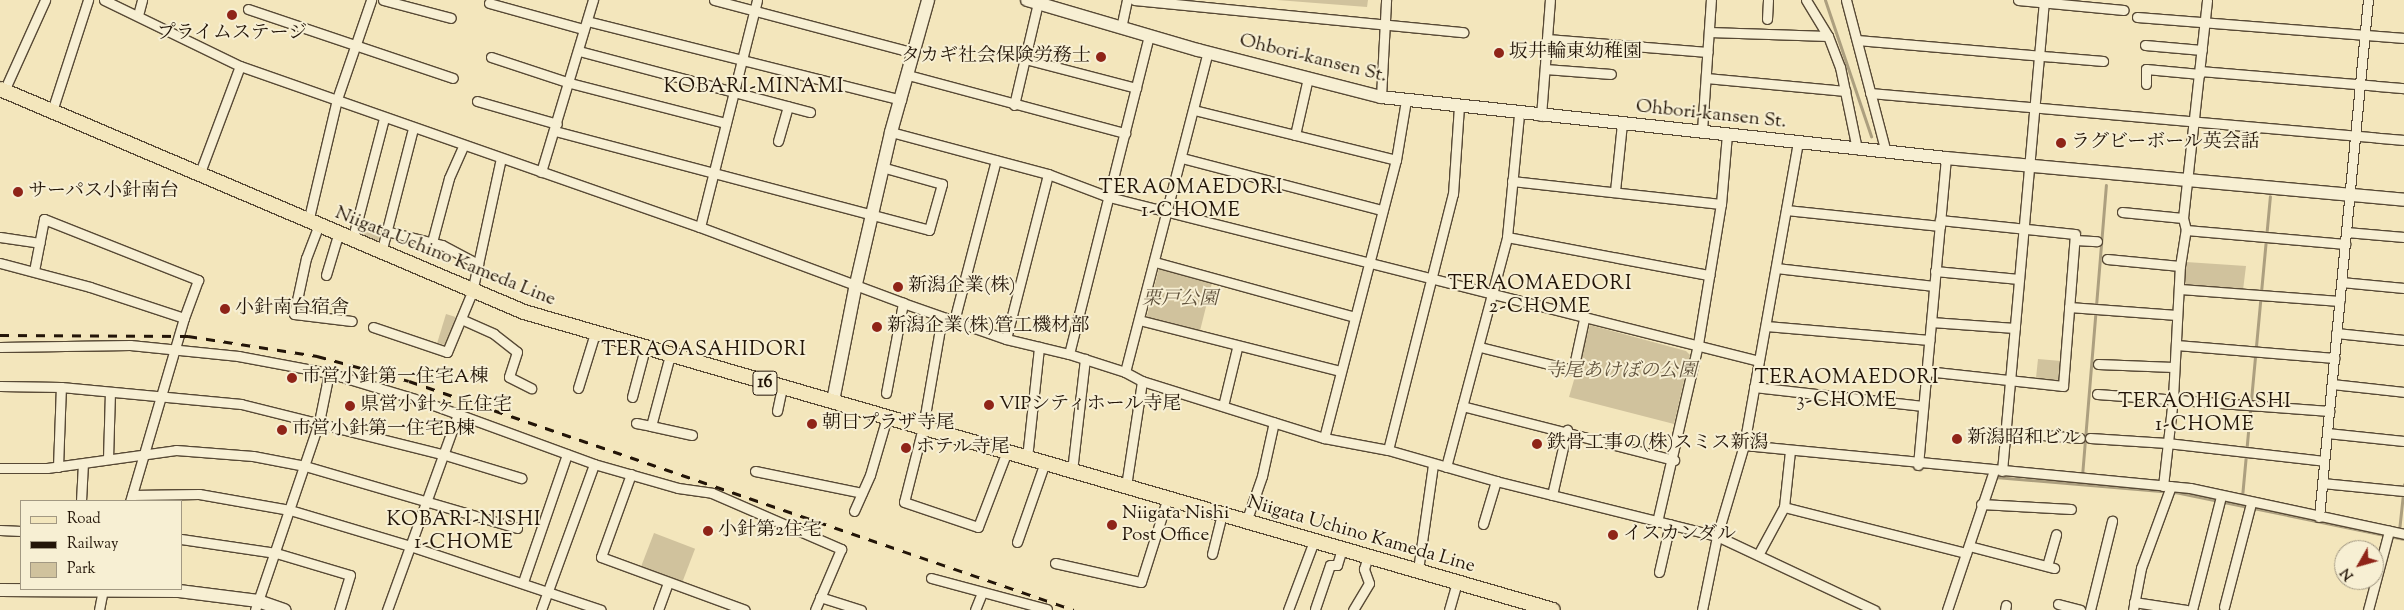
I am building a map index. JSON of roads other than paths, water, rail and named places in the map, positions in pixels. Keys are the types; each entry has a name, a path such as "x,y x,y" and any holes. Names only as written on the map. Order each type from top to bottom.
{"main road":[{"name":"Niigata Uchino Kameda Line","path":"2,90 380,253 524,312 1072,471 1168,497 1246,522 1418,570 1522,605 1553,610"}],"street":[{"path":"2,90 45,0"},
{"path":"52,111 88,0"},
{"path":"104,0 240,66 700,228 856,284 903,304 1006,339 1085,359 1125,372 1142,381 1324,438 1388,450 1496,481 1718,536 1874,610"},
{"path":"138,15 142,0"},
{"path":"352,321 294,314 336,99 371,0"},
{"path":"383,0 451,18"},
{"path":"541,172 570,83 593,0"},
{"path":"714,0 914,53"},
{"path":"700,228 757,0"},
{"path":"1121,28 1127,0"},
{"path":"1134,0 1463,32"},
{"path":"1381,97 1386,0"},
{"path":"1542,116 1550,0"},
{"path":"1702,131 1711,0"},
{"path":"1767,19 1768,0"},
{"path":"1806,0 1828,36 1840,67 1857,149"},
{"path":"1846,0 1886,152"},
{"path":"2018,0 2124,10"},
{"path":"2186,610 2133,606 2142,568 2167,486 2167,443 2173,398 2173,367 2180,290 2180,266 2186,230 2183,218 2190,180 2207,0"},
{"path":"2319,517 2368,0"},
{"path":"833,401 856,284 885,168 891,132 914,53 926,1"},
{"path":"1947,610 1981,504 1998,470 2005,432 2044,1"},
{"path":"1014,105 1039,2"},
{"name":"Ohbori-kansen St.","path":"1039,2 1149,36 1381,97 1519,114 1702,131 1886,152 2404,200"},
{"path":"489,3 741,60 901,100"},
{"path":"248,8 453,78"},
{"path":"2137,17 2404,38"},
{"path":"1709,32 1828,36"},
{"path":"1069,354 1149,36"},
{"path":"1547,39 1707,52"},
{"path":"1857,40 2103,61"},
{"path":"2145,45 2202,50"},
{"path":"579,51 810,112"},
{"path":"1125,372 1169,211 1208,52"},
{"path":"490,57 570,83 726,123"},
{"path":"1025,59 1136,88"},
{"path":"199,175 240,66"},
{"path":"1545,69 1611,74"},
{"path":"2146,84 2146,69 2404,88"},
{"path":"908,74 1014,105 1125,133"},
{"path":"1295,135 1308,78"},
{"path":"1706,78 1845,91"},
{"path":"1870,93 2404,140"},
{"path":"1324,438 1368,261 1396,160 1406,100"},
{"path":"477,101 556,127 713,173 929,230 942,184 885,168"},
{"path":"778,141 788,106"},
{"path":"1388,450 1430,276 1453,194 1459,107"},
{"path":"1194,110 1396,160"},
{"path":"1446,467 1480,347 1507,237 1519,114"},
{"path":"352,241 384,118"},
{"path":"1616,191 1622,124"},
{"path":"380,253 413,128"},
{"path":"891,132 1048,174 1108,196 1494,292 1584,319 1698,344 1759,361"},
{"path":"1658,522 1674,460 1698,344 1721,204 1727,134"},
{"path":"1702,610 1718,536 1744,445 1798,143"},
{"path":"432,242 449,178 463,146"},
{"path":"373,327 447,352 472,292 501,158"},
{"path":"1182,158 1382,210"},
{"path":"1918,465 1946,158"},
{"path":"954,321 996,160"},
{"path":"1006,339 1048,174"},
{"path":"1512,181 1721,204"},
{"path":"1786,210 1940,223 2024,227 2075,234 2063,386 2010,378 1926,371"},
{"path":"2122,212 2183,218"},
{"path":"34,271 44,219 198,280 174,350 131,498 199,494 290,510 523,582 601,610"},
{"path":"386,230 432,242 478,264"},
{"path":"2186,230 2345,244"},
{"path":"2346,232 2404,237"},
{"path":"326,276 338,235"},
{"path":"0,237 40,243"},
{"path":"1507,237 1709,275"},
{"path":"2075,240 2097,241"},
{"path":"2107,259 2180,266"},
{"path":"1155,262 1354,317"},
{"path":"0,263 34,271 184,318"},
{"path":"1776,268 1934,286"},
{"path":"1935,271 2019,279"},
{"path":"2341,282 2404,288"},
{"path":"2180,290 2340,301"},
{"path":"886,393 903,304"},
{"path":"2069,307 2177,315"},
{"path":"942,317 923,427 904,502 978,527 1007,451"},
{"path":"461,319 494,334 517,352 507,381 531,388"},
{"path":"1480,347 1573,370 1584,319"},
{"path":"1140,320 1237,348 1340,371"},
{"path":"1931,322 2015,328"},
{"path":"1766,326 1929,340"},
{"path":"578,388 595,333"},
{"path":"2336,333 2404,340"},
{"path":"0,347 130,345 238,356 329,373 458,414 594,464 678,488 712,493 840,549 815,610"},
{"path":"2176,345 2334,358"},
{"path":"1028,458 1039,347"},
{"path":"632,398 644,348"},
{"path":"1223,406 1237,348"},
{"path":"651,426 670,355"},
{"path":"1072,471 1085,359"},
{"path":"2098,364 2173,367"},
{"path":"256,606 276,553 319,422 329,373"},
{"path":"1126,486 1142,381"},
{"path":"2332,384 2404,392"},
{"path":"0,386 60,387 241,404 442,454 521,478"},
{"path":"58,467 60,387"},
{"path":"777,411 782,387"},
{"path":"1754,387 1923,406"},
{"path":"108,459 110,392"},
{"path":"2097,394 2173,398 2329,411"},
{"path":"1462,406 1567,430 1674,460"},
{"path":"387,610 425,500 458,414"},
{"path":"854,511 862,493 887,417"},
{"path":"1246,522 1262,476 1274,422"},
{"path":"636,423 692,434"},
{"path":"1552,495 1567,430"},
{"path":"2005,432 2080,438"},
{"path":"2327,433 2404,441"},
{"path":"2090,438 2167,443 2324,462"},
{"path":"1744,445 1918,465 1998,470 2167,486 2404,534"},
{"path":"0,468 58,467 144,454 202,450 305,466 517,528"},
{"path":"1758,555 1784,507 1790,450"},
{"path":"523,582 568,454"},
{"path":"1017,542 1045,462"},
{"path":"81,500 83,464"},
{"path":"541,610 594,464"},
{"path":"1418,570 1433,464"},
{"path":"755,471 862,493"},
{"path":"631,474 601,557 745,610"},
{"path":"1483,524 1496,481"},
{"path":"2322,483 2404,490"},
{"path":"2192,610 2221,496"},
{"path":"1055,563 1141,582 1168,497"},
{"path":"2224,607 2251,503"},
{"path":"1981,504 2071,509"},
{"path":"1784,507 1967,550 2050,567 2056,534"},
{"path":"1212,554 1222,514"},
{"path":"2090,610 2112,521"},
{"path":"1659,572 1670,524"},
{"path":"0,530 20,531"},
{"path":"2368,610 2389,531"},
{"path":"182,539 276,553 350,575 338,610"},
{"path":"1288,610 1314,541"},
{"path":"1316,609 1330,565 1337,565 1342,548"},
{"path":"1352,610 1369,583 1364,568 1368,556"},
{"path":"931,578 982,593 1046,608"},
{"path":"1449,610 1457,582"},
{"path":"658,610 668,583"},
{"path":"0,590 179,591 284,610"},
{"path":"99,610 103,590"},
{"path":"975,610 982,593"},
{"path":"820,597 849,608 861,610"},
{"path":"2058,604 2080,610"}],"waterway":[{"path":"1825,0 1871,136"},
{"path":"2082,476 2106,185"},
{"path":"2242,497 2270,196"},
{"path":"1995,477 2175,492 2404,539"},
{"path":"2399,531 2404,484"}],"railway":[{"path":"0,335 188,336 317,356 409,381 1074,610"}],"place":[{"name":"プライムステージ","path":"232,15"},
{"name":"坂井輪東幼稚園","path":"1499,53"},
{"name":"タカギ社会保険労務士","path":"1101,57"},
{"name":"ラグビーボール英会話","path":"2061,143"},
{"name":"サーパス小針南台","path":"18,192"},
{"name":"新潟企業(株)","path":"898,287"},
{"name":"小針南台宿舎","path":"225,309"},
{"name":"新潟企業(株)管工機材部","path":"877,327"},
{"name":"市営小針第一住宅A棟","path":"292,378"},
{"name":"VIPシティホール寺尾","path":"989,405"},
{"name":"県営小針ヶ丘住宅","path":"350,406"},
{"name":"朝日プラザ寺尾","path":"812,424"},
{"name":"市営小針第一住宅B棟","path":"282,430"},
{"name":"新潟昭和ビル","path":"1957,439"},
{"name":"鉄骨工事の(株)スミス新潟","path":"1537,444"},
{"name":"ホテル寺尾","path":"906,448"},
{"name":"Niigata Nishi Post Office","path":"1112,525"},
{"name":"小針第2住宅","path":"708,531"},
{"name":"イスカンダル","path":"1613,535"}],"district":[{"name":"KOBARI-MINAMI","path":"754,87"},
{"name":"TERAOMAEDORI 1-CHOME","path":"1191,200"},
{"name":"TERAOMAEDORI 2-CHOME","path":"1540,296"},
{"name":"TERAOASAHIDORI","path":"704,350"},
{"name":"TERAOMAEDORI 3-CHOME","path":"1847,390"},
{"name":"TERAOHIGASHI 1-CHOME","path":"2205,414"},
{"name":"KOBARI-NISHI 1-CHOME","path":"464,532"}],"park label":[{"name":"栗戸公園","path":"1180,300"},
{"name":"寺尾あけぼの公園","path":"1621,372"}]}
